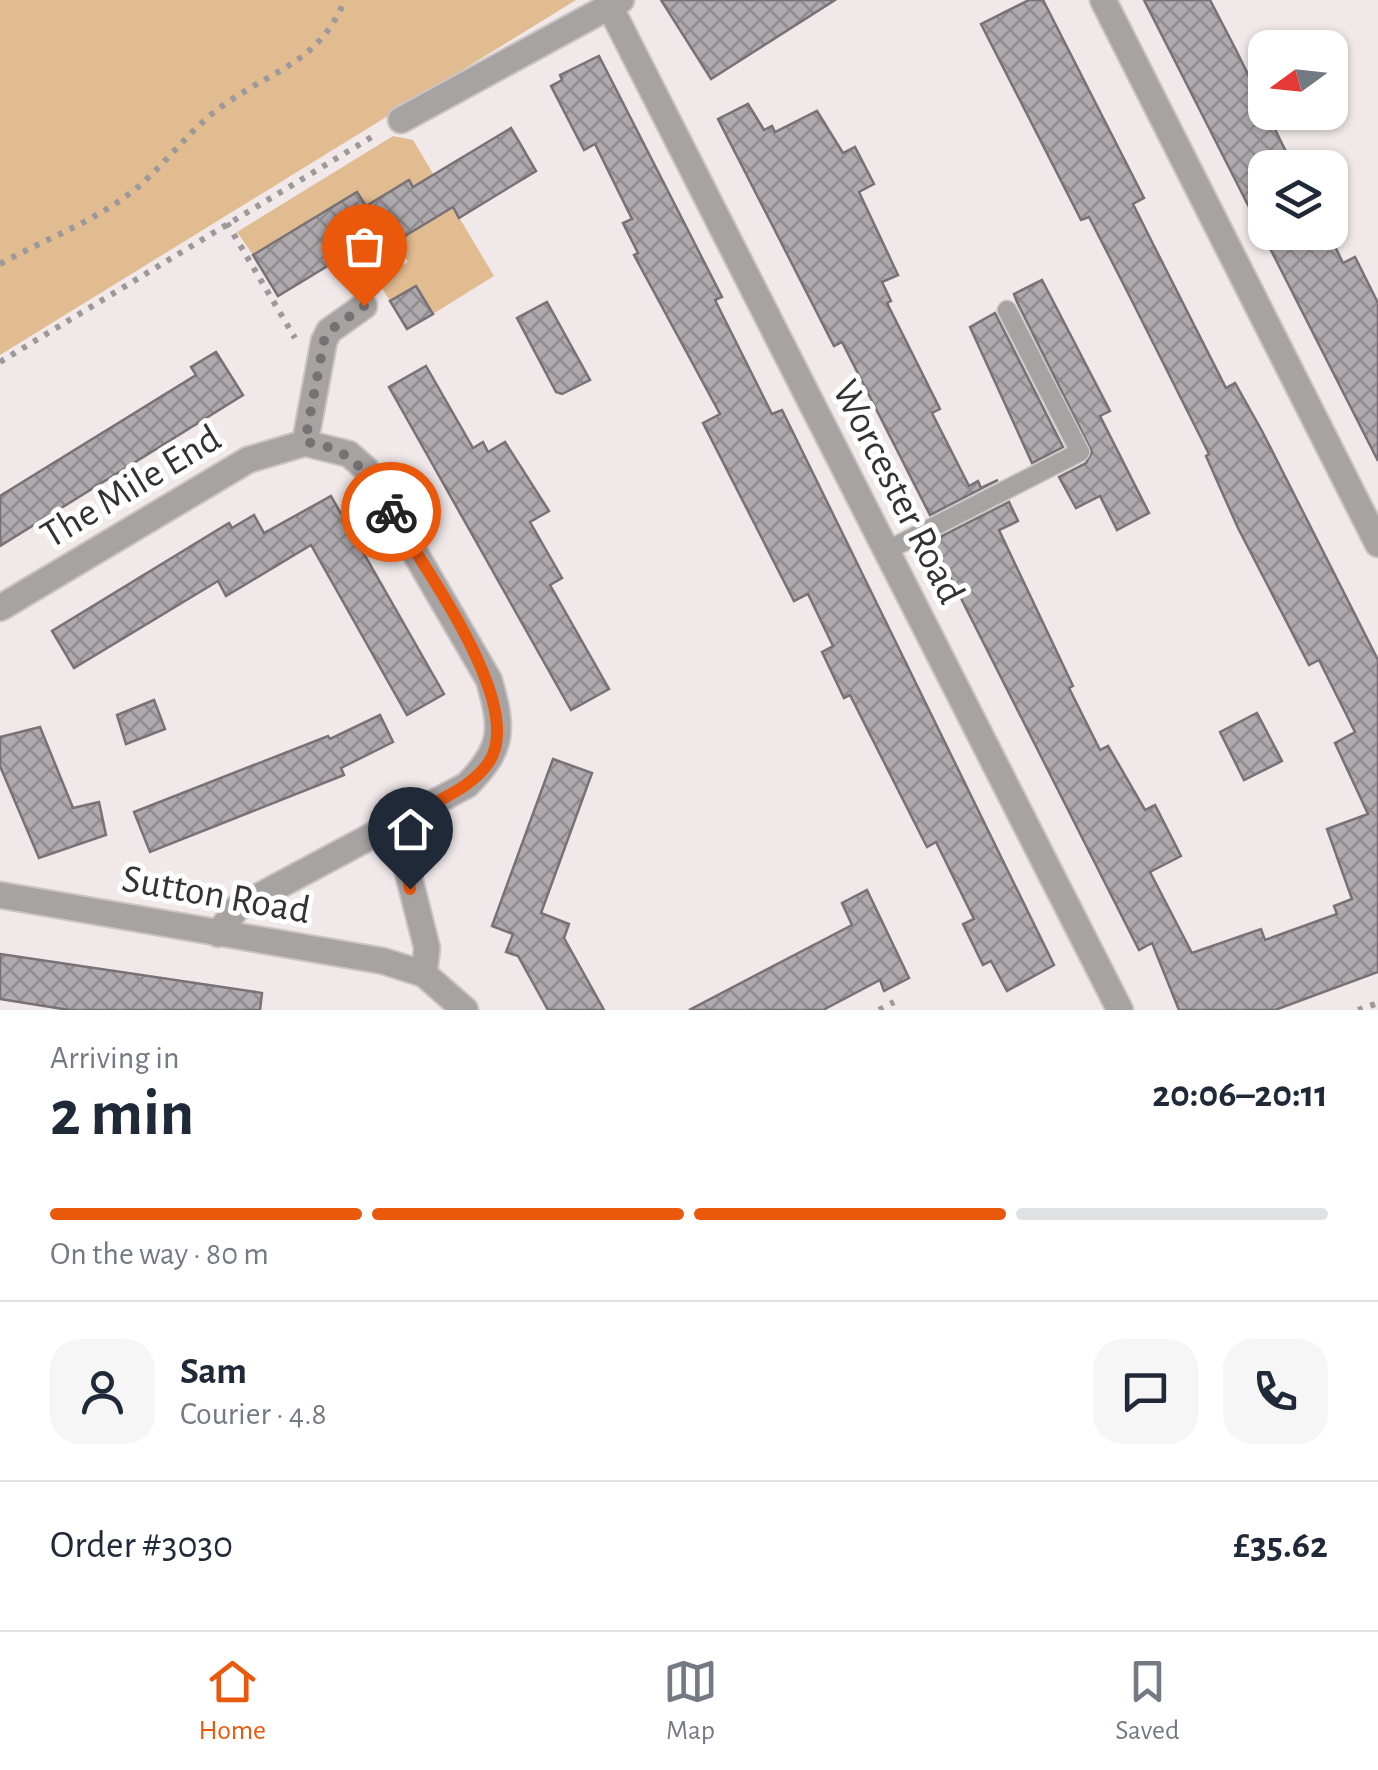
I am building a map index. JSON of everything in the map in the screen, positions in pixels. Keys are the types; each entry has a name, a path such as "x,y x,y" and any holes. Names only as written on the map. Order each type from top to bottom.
{"street":[{"path":"1104,0 1378,544"},
{"path":"401,120 615,3"},
{"name":"Worcester Road","path":"615,3 886,551 1120,1010"},
{"path":"218,934 237,908 467,785 488,763 498,743 499,716 489,680 366,469 349,454 305,442 329,331 364,306"},
{"name":"The Mile End","path":"0,608 248,460 305,442"},
{"path":"420,811 407,870 427,948 424,974"},
{"name":"Sutton Road","path":"0,895 383,961 424,974 464,1010"}],"lane":[{"path":"886,551 1080,452 1007,310"}],"path":[{"path":"0,264 92,220 137,188 188,134 227,102 300,61 321,44 345,0"},
{"path":"0,362 401,120"},
{"path":"227,223 298,344 321,355"},
{"path":"879,1010 894,1002"},
{"path":"1358,1010 1378,1002"}],"shaded area":[{"path":"0,0 576,0 0,355"},
{"path":"393,136 413,140 494,276 433,314 416,286 390,301 377,280 408,262 396,241 433,219 409,180 366,206 356,192 253,255 237,232"}],"building":[{"path":"661,0 835,0 711,79"},
{"path":"1029,0 1043,0 1144,198 1133,204 1226,388 1235,383 1262,431 1378,660 1378,972 1275,1010 1179,1010 1152,943 1139,950 932,541 1009,502 1018,521 999,530 1073,686 1069,688 1100,750 1108,746 1145,810 1155,805 1181,856 1150,872 1192,953 1261,929 1265,940 1337,914 1334,906 1352,899 1327,829 1368,814 1335,743 1355,732 1319,660 1309,665 1238,528 1206,456 1209,454 1129,295 1089,217 1081,220 981,24"},
{"path":"1144,0 1210,0 1236,50 1248,74 1248,130 1275,130 1285,150 1248,150 1248,205"},
{"path":"599,56 722,297 715,300 772,414 782,410 1054,965 1007,991 991,961 983,965 963,924 974,919 936,842 927,847 850,695 844,698 822,652 833,646 808,594 794,601 703,423 720,414 634,255 638,253 623,223 632,219 595,144 584,150 551,86 562,80 560,75"},
{"path":"748,104 764,130 772,126 775,132 817,111 843,153 855,147 874,184 859,192 898,275 882,282 891,301 887,303 940,409 932,413 969,486 978,481 981,488 998,480 930,515 842,342 834,346 718,119"},
{"path":"511,128 536,171 459,218 453,207 380,251 372,239 278,296 253,255 357,192 366,206 409,180 413,187"},
{"path":"1271,250 1337,250 1343,263 1355,257 1378,303 1378,461"},
{"path":"1042,280 1110,411 1100,416 1149,513 1117,530 1100,496 1076,508 1059,477 1086,463 1092,452 1014,294"},
{"path":"416,286 433,314 407,329 390,301"},
{"path":"547,302 590,380 562,394 556,392 517,318"},
{"path":"995,313 1063,447 1032,463 970,327"},
{"path":"216,352 243,395 0,546 0,496 196,375 191,367"},
{"path":"426,366 473,448 483,442 488,452 505,442 549,511 530,522 562,578 550,585 609,689 571,710 389,387"},
{"path":"331,496 444,694 407,715 311,545 226,596 218,581 74,668 52,631 229,523 232,528 254,515 264,533"},
{"path":"154,700 165,729 126,744 117,715"},
{"path":"1257,713 1282,761 1244,780 1220,732"},
{"path":"380,715 393,742 341,768 344,775 150,852 134,812 328,736 330,739"},
{"path":"40,727 73,808 99,802 106,835 39,858 0,766 0,737"},
{"path":"553,759 592,773 541,913 569,924 564,938 604,1010 548,1010 518,956 506,952 513,934 492,926"},
{"path":"867,890 909,978 884,991 880,980 823,1010 689,1010 852,925 842,903"},
{"path":"0,954 262,993 260,1010 69,1010 0,999"}],"way so far":[{"path":"364,306 329,331 324,341 305,442 324,444 349,454 366,469 391,512"}],"route":[{"path":"391,512 489,680 499,716 498,743 488,763 467,785 420,811 407,870 410,889"}]}
